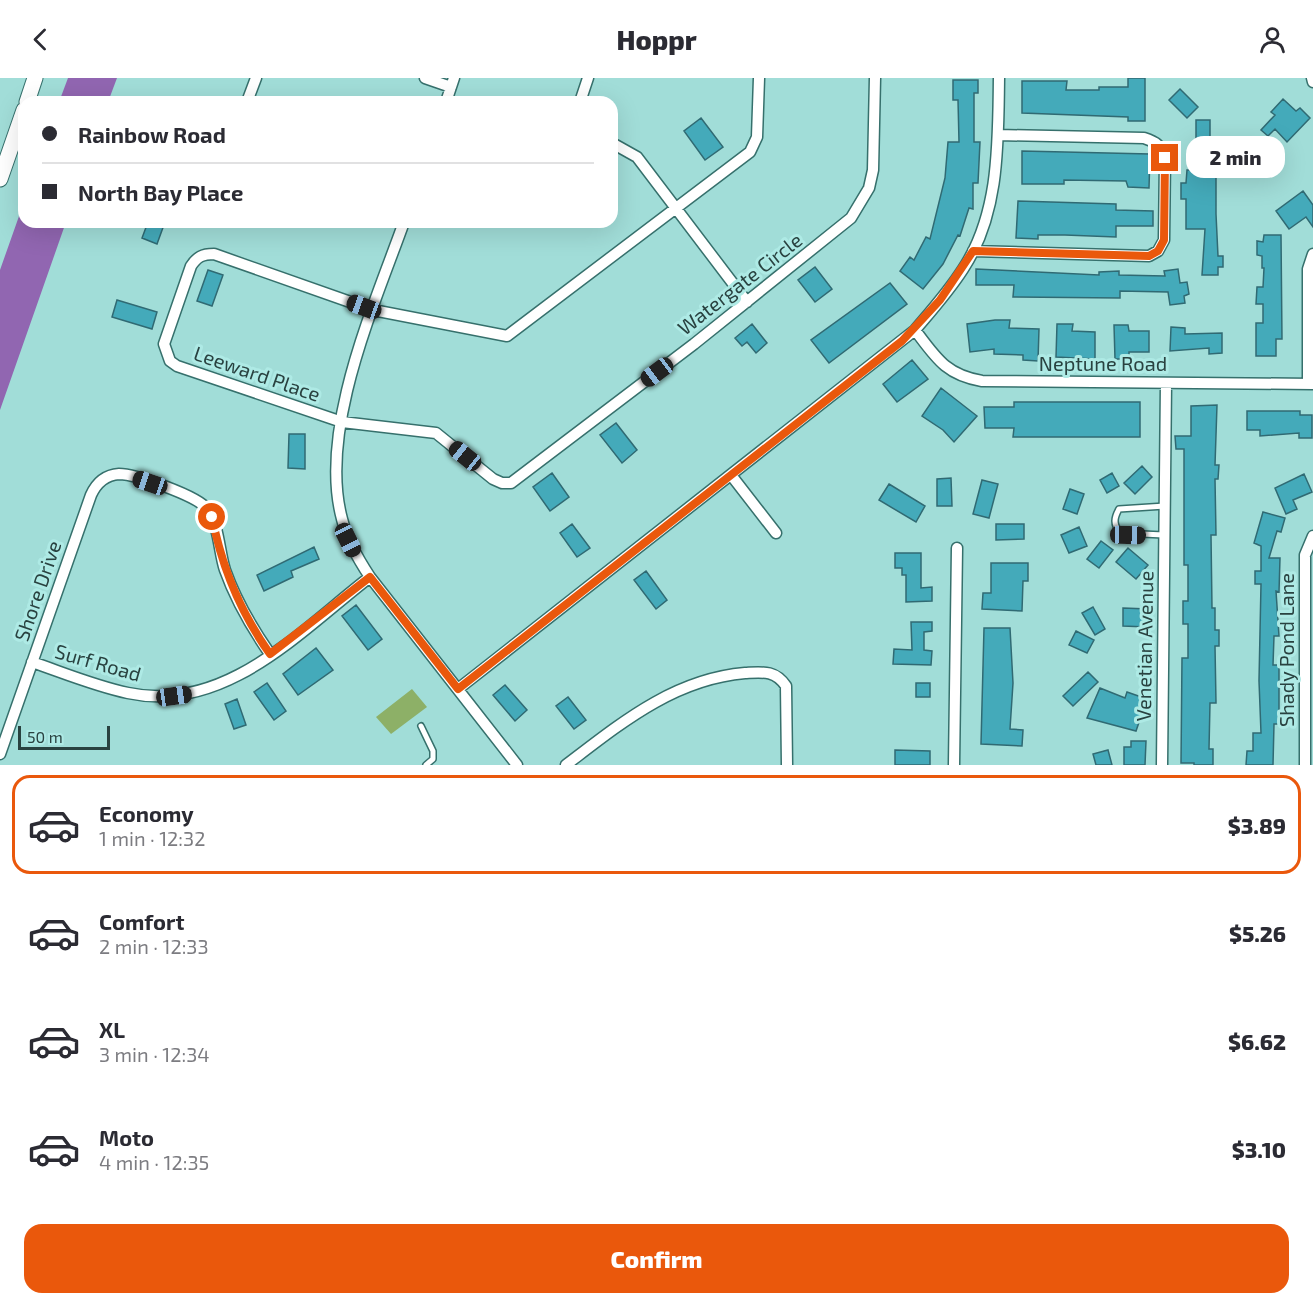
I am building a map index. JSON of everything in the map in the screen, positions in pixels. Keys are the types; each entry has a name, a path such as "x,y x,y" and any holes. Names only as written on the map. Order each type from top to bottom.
{"main road":[{"path":"29,96 35,78"},
{"path":"0,179 18,127"}],"street":[{"path":"249,96 256,78"},
{"path":"425,78 453,82"},
{"path":"582,96 588,78"},
{"path":"373,310 507,336 750,152 757,138 759,78"},
{"name":"Watergate Circle","path":"342,422 436,433 493,479 502,483 511,483 841,228 858,208 869,188 873,170 875,78"},
{"path":"458,689 915,330 940,300 973,251 990,204 998,135 999,78"},
{"path":"973,251 1149,256 1158,251 1164,240 1165,158 1156,142 1144,138 998,135"},
{"path":"618,146 637,157 747,302"},
{"path":"402,228 348,387 342,422 338,499 348,540 370,577 517,765"},
{"name":"Leeward Place","path":"342,422 177,366 166,354 164,344 191,266 204,254 213,254 373,310"},
{"path":"1310,384 1308,269 1313,254"},
{"name":"Neptune Road","path":"915,330 941,364 965,378 982,381 1310,384"},
{"name":"Venetian Avenue","path":"1162,765 1166,382"},
{"name":"Shore Drive","path":"0,754 91,495 104,479 119,474 128,475 193,498 208,510 232,588 254,632 270,654"},
{"path":"730,475 776,533"},
{"name":"Shady Pond Lane","path":"1305,765 1305,555 1313,536"},
{"path":"954,765 957,548"},
{"name":"Surf Road","path":"32,662 107,688 161,696 214,687 244,673 370,577"},
{"path":"566,765 623,720 667,695 705,680 765,672 774,674 786,686 787,765"}],"lane":[{"path":"1164,536 1120,533 1115,526 1114,517 1119,508 1127,506 1165,506"},
{"path":"421,726 433,751 433,759 426,765"}],"green space":[{"path":"412,689 427,707 391,734 376,717"}],"shaded area":[{"path":"68,78 117,78 110,96 61,96"},
{"path":"18,219 18,228 64,228 0,410 0,270"}],"building":[{"path":"1128,78 1145,78 1145,121 1128,121 1128,117 1022,113 1022,81 1067,81 1066,90 1099,90 1099,87 1128,87"},
{"path":"953,80 978,80 978,93 974,93 974,142 980,142 978,183 973,183 973,209 969,208 960,236 958,235 943,264 923,289 900,271 910,257 914,260 926,237 930,239 945,178 948,142 959,142 958,100 953,100"},
{"path":"1180,89 1198,107 1187,118 1169,100"},
{"path":"1283,99 1296,111 1300,108 1310,118 1287,142 1275,129 1268,136 1261,130 1275,115 1271,112"},
{"path":"701,118 723,147 705,160 684,131"},
{"path":"1196,120 1210,120 1210,144 1196,144"},
{"path":"1022,151 1150,154 1149,188 1128,187 1126,181 1064,180 1064,184 1022,184"},
{"path":"1198,163 1221,163 1221,177 1216,177 1216,214 1218,256 1223,256 1223,267 1218,267 1218,275 1202,275 1205,229 1186,229 1186,199 1181,199 1181,183 1186,183 1187,170 1198,170"},
{"path":"1303,191 1313,205 1313,227 1306,217 1289,229 1276,211"},
{"path":"1018,201 1116,204 1116,210 1153,211 1153,226 1116,226 1116,237 1038,235 1038,239 1016,238"},
{"path":"146,228 163,228 157,244 142,238"},
{"path":"1264,235 1281,235 1282,339 1276,339 1276,356 1256,356 1256,323 1263,323 1263,304 1256,304 1257,287 1263,287 1264,268 1262,268 1262,256 1257,255 1257,241 1263,242"},
{"path":"815,267 832,289 815,302 798,280"},
{"path":"976,269 1099,275 1099,272 1119,271 1119,275 1165,276 1164,271 1178,269 1180,283 1187,282 1189,294 1184,296 1185,303 1170,305 1168,292 1120,291 1120,298 1013,297 1014,285 976,285"},
{"path":"208,270 223,275 212,306 197,301"},
{"path":"890,283 907,304 829,363 811,340"},
{"path":"117,300 157,312 152,329 112,317"},
{"path":"1010,320 1009,328 1039,329 1038,361 1023,360 1023,355 994,354 994,349 970,352 967,324"},
{"path":"752,324 767,343 756,353 747,342 742,346 735,338"},
{"path":"1057,324 1073,324 1072,331 1095,332 1095,359 1056,357"},
{"path":"1114,325 1128,325 1129,331 1149,331 1149,352 1129,352 1129,359 1115,359"},
{"path":"1171,327 1185,328 1185,334 1222,333 1222,353 1209,354 1209,348 1170,351"},
{"path":"912,360 928,379 897,402 883,384"},
{"path":"941,388 977,416 954,442 943,430 922,416"},
{"path":"1014,402 1140,402 1140,437 1013,437 1014,428 985,428 984,407 1014,407"},
{"path":"1217,405 1215,465 1219,465 1218,479 1215,479 1216,535 1211,535 1212,608 1215,608 1215,630 1219,630 1219,646 1215,646 1216,703 1210,703 1209,749 1213,749 1213,765 1194,765 1194,763 1181,763 1182,658 1188,658 1188,624 1183,624 1183,601 1188,601 1188,565 1184,565 1184,449 1176,449 1175,436 1191,436 1191,406"},
{"path":"1247,411 1300,411 1300,415 1312,415 1312,438 1299,438 1299,433 1260,436 1260,430 1247,430"},
{"path":"616,423 637,450 622,463 600,435"},
{"path":"289,434 305,434 305,469 288,468"},
{"path":"1142,466 1152,477 1135,494 1124,483"},
{"path":"552,473 569,497 550,511 533,487"},
{"path":"1112,473 1119,486 1107,493 1100,480"},
{"path":"1304,474 1312,492 1293,500 1297,509 1286,514 1275,488"},
{"path":"951,478 952,506 937,506 937,479"},
{"path":"982,480 998,484 989,518 973,514"},
{"path":"889,484 925,506 916,522 879,500"},
{"path":"1070,489 1084,494 1077,514 1063,509"},
{"path":"1263,512 1285,518 1281,532 1277,531 1269,558 1280,558 1279,592 1276,591 1279,636 1274,636 1273,665 1279,665 1279,724 1274,724 1273,765 1246,765 1247,751 1253,751 1253,733 1261,733 1259,681 1261,584 1255,584 1255,571 1261,571 1261,546 1254,543"},
{"path":"572,524 590,548 577,557 560,533"},
{"path":"996,524 1024,524 1024,539 996,540"},
{"path":"1079,527 1087,546 1069,553 1061,535"},
{"path":"1101,541 1113,550 1099,568 1087,559"},
{"path":"314,547 319,559 291,571 293,577 264,591 257,575"},
{"path":"1128,548 1148,565 1136,579 1116,562"},
{"path":"895,553 921,553 921,588 932,587 932,601 906,602 906,575 902,575 902,568 895,568"},
{"path":"991,563 1028,563 1028,581 1023,581 1022,611 982,609 983,593 991,593"},
{"path":"646,571 667,600 656,609 634,580"},
{"path":"356,605 382,639 368,650 342,616"},
{"path":"1093,607 1105,629 1095,635 1082,613"},
{"path":"1123,608 1148,609 1147,627 1123,626"},
{"path":"911,622 932,622 932,631 924,632 924,650 932,651 931,665 893,664 894,649 912,650"},
{"path":"984,628 1010,628 1013,683 1010,729 1023,730 1022,746 981,744"},
{"path":"1076,631 1094,640 1087,653 1069,645"},
{"path":"316,648 333,670 298,695 283,674"},
{"path":"1088,672 1098,682 1073,706 1063,696"},
{"path":"267,683 286,711 274,720 254,692"},
{"path":"916,683 930,683 930,697 916,697"},
{"path":"505,685 527,710 515,721 493,695"},
{"path":"1100,688 1125,698 1127,692 1147,699 1136,731 1087,718"},
{"path":"568,697 586,720 574,729 556,706"},
{"path":"237,699 246,725 234,729 225,704"},
{"path":"1131,741 1146,741 1145,765 1124,765 1124,747 1131,747"},
{"path":"895,750 930,751 930,765 895,765"},
{"path":"1108,750 1112,765 1096,765 1093,754"}],"route":[{"path":"212,517 224,568 232,588 254,632 270,654 370,577 458,689 915,330 964,268 973,251 1149,256 1158,251 1164,240 1165,158"}]}
